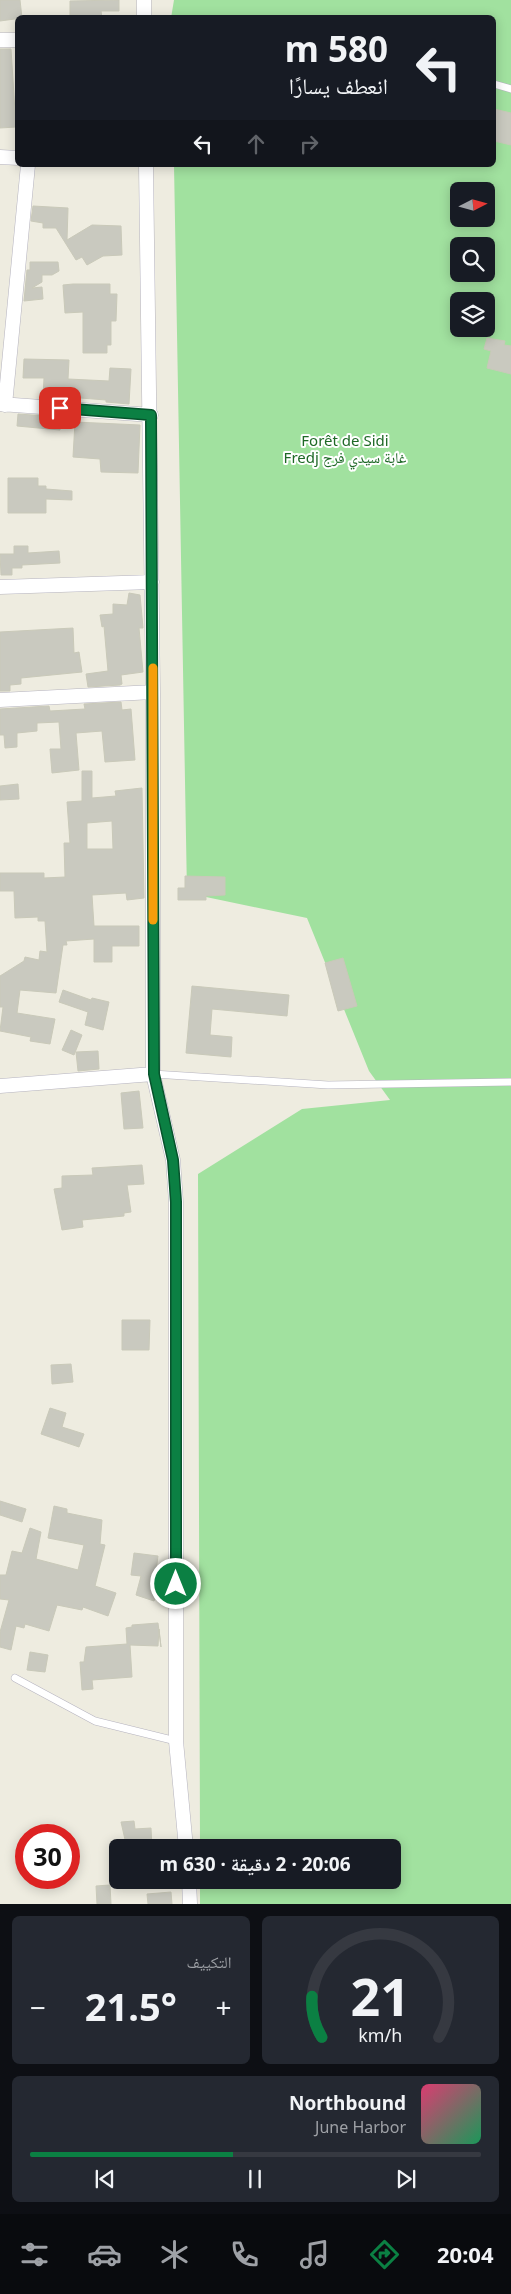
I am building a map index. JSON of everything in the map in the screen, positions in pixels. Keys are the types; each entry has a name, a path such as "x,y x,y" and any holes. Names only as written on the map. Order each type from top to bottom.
{"street":[{"path":"144,0 144,15"},
{"path":"0,40 15,40"},
{"path":"0,157 15,158"},
{"path":"28,167 2,404 151,415"},
{"path":"146,167 151,415 154,1074 173,1160 176,1202 176,1741 185,1839"},
{"path":"0,587 152,582"},
{"path":"0,700 153,692"},
{"path":"0,1086 154,1074"},
{"path":"189,1889 190,1904"}],"lane":[{"path":"496,85 511,90"},
{"path":"154,1074 328,1085 511,1082"},
{"path":"15,1678 95,1721 176,1741"}],"green space":[{"name":"Forêt de Sidi Fredj غابة سيدي فرج","path":"174,0 511,0 511,1904 200,1904 200,1889 401,1889 401,1839 200,1839 198,1174 302,1109 390,1100 369,1071 307,918 187,893 174,167 496,167 496,15 172,15"}],"building":[{"path":"0,0 20,0 22,15 15,15 15,19 0,21"},
{"path":"119,0 119,11 101,11 102,15 70,15 70,1"},
{"path":"0,49 11,49 15,127 0,128"},
{"path":"496,109 511,113 511,145 496,141"},
{"path":"33,206 68,208 67,240 92,225 121,226 122,255 103,256 87,265 82,257 76,260 56,228 43,228 43,223 31,221"},
{"path":"30,262 58,262 59,271 52,275 42,275 42,282 32,288 42,287 43,299 24,301 27,270 30,270"},
{"path":"110,284 110,294 117,294 116,321 111,321 111,345 107,345 107,353 83,353 83,312 65,313 63,285"},
{"path":"487,338 505,341 504,345 511,346 511,374 487,368 491,351 484,349"},
{"path":"24,359 69,360 68,379 109,381 110,368 131,369 129,404 68,397 63,400 43,398 44,378 23,378"},
{"path":"18,414 61,417 60,430 17,426"},
{"path":"75,422 140,425 138,473 101,472 100,459 73,457"},
{"path":"8,478 38,478 38,486 46,486 46,489 72,491 72,500 46,499 46,513 8,513"},
{"path":"14,546 28,546 28,553 59,551 60,563 22,565 22,568 12,568 12,575 1,575 0,554 14,554"},
{"path":"129,593 140,595 143,628 139,628 143,672 121,675 122,684 120,685 88,687 86,674 108,671 104,626 102,627 100,615 113,614 113,604 127,605"},
{"path":"73,628 74,653 79,652 82,672 21,678 21,684 10,685 10,691 0,691 0,632"},
{"path":"121,702 122,710 131,709 135,760 105,762 102,731 76,733 79,770 52,773 50,749 61,749 59,722 37,723 37,731 17,733 17,747 5,748 4,735 0,735 0,709 49,706 50,711 85,709 84,704"},
{"path":"82,771 92,771 92,798 116,796 115,791 142,788 144,898 127,900 126,893 92,895 94,926 139,926 139,946 112,946 112,962 94,962 94,939 66,941 67,945 63,945 56,993 20,990 17,1013 55,1019 50,1044 30,1041 31,1037 0,1031 3,1007 0,1007 0,976 24,961 25,957 39,960 40,951 47,952 45,921 38,921 38,917 15,918 14,891 0,891 0,873 44,873 44,878 65,877 64,843 70,843 67,802 82,801","holes":["112,821 113,849 87,849 87,823"]},
{"path":"18,784 19,799 0,800 0,786"},
{"path":"185,876 225,877 225,895 206,896 206,900 178,900 178,888 185,888"},
{"path":"343,958 357,1006 338,1011 325,963"},
{"path":"192,986 289,995 287,1016 212,1009 210,1035 232,1037 231,1057 186,1053"},
{"path":"63,990 91,1000 92,998 109,1002 103,1030 85,1025 88,1012 59,1002"},
{"path":"71,1030 82,1035 74,1055 62,1050"},
{"path":"98,1051 99,1069 78,1071 76,1052"},
{"path":"139,1091 143,1128 124,1129 121,1093"},
{"path":"142,1165 144,1184 127,1185 131,1212 124,1213 124,1216 82,1220 83,1227 62,1230 54,1189 62,1188 62,1176 93,1175 92,1168"},
{"path":"122,1320 150,1320 149,1350 122,1350"},
{"path":"71,1364 73,1382 52,1384 51,1365"},
{"path":"50,1408 66,1413 62,1427 84,1434 79,1447 41,1434"},
{"path":"0,1501 26,1509 22,1522 0,1515"},
{"path":"54,1506 67,1509 67,1513 102,1520 100,1544 105,1545 95,1586 116,1593 108,1616 83,1607 82,1610 57,1605 49,1631 25,1624 24,1628 16,1626 11,1650 0,1647 0,1632 9,1600 0,1599 0,1575 6,1575 12,1551 22,1553 30,1528 41,1532 36,1559 78,1570 84,1545 48,1538"},
{"path":"134,1553 158,1556 154,1587 158,1588 154,1601 136,1595 141,1576 131,1575"},
{"path":"158,1623 158,1646 130,1645 132,1677 92,1680 93,1689 82,1690 80,1662 84,1662 86,1647 127,1644 126,1628 132,1627 132,1625"},
{"path":"30,1652 48,1655 45,1672 27,1670"},
{"path":"134,1821 135,1829 151,1828 152,1839 125,1839 121,1822"},
{"path":"109,1885 111,1904 97,1904 96,1886"},
{"path":"171,1892 172,1904 148,1904 147,1894"}],"slow traffic":[{"path":"153,668 153,920"}],"route":[{"path":"60,408 151,415 154,1074 173,1160 176,1202 176,1584"}]}
